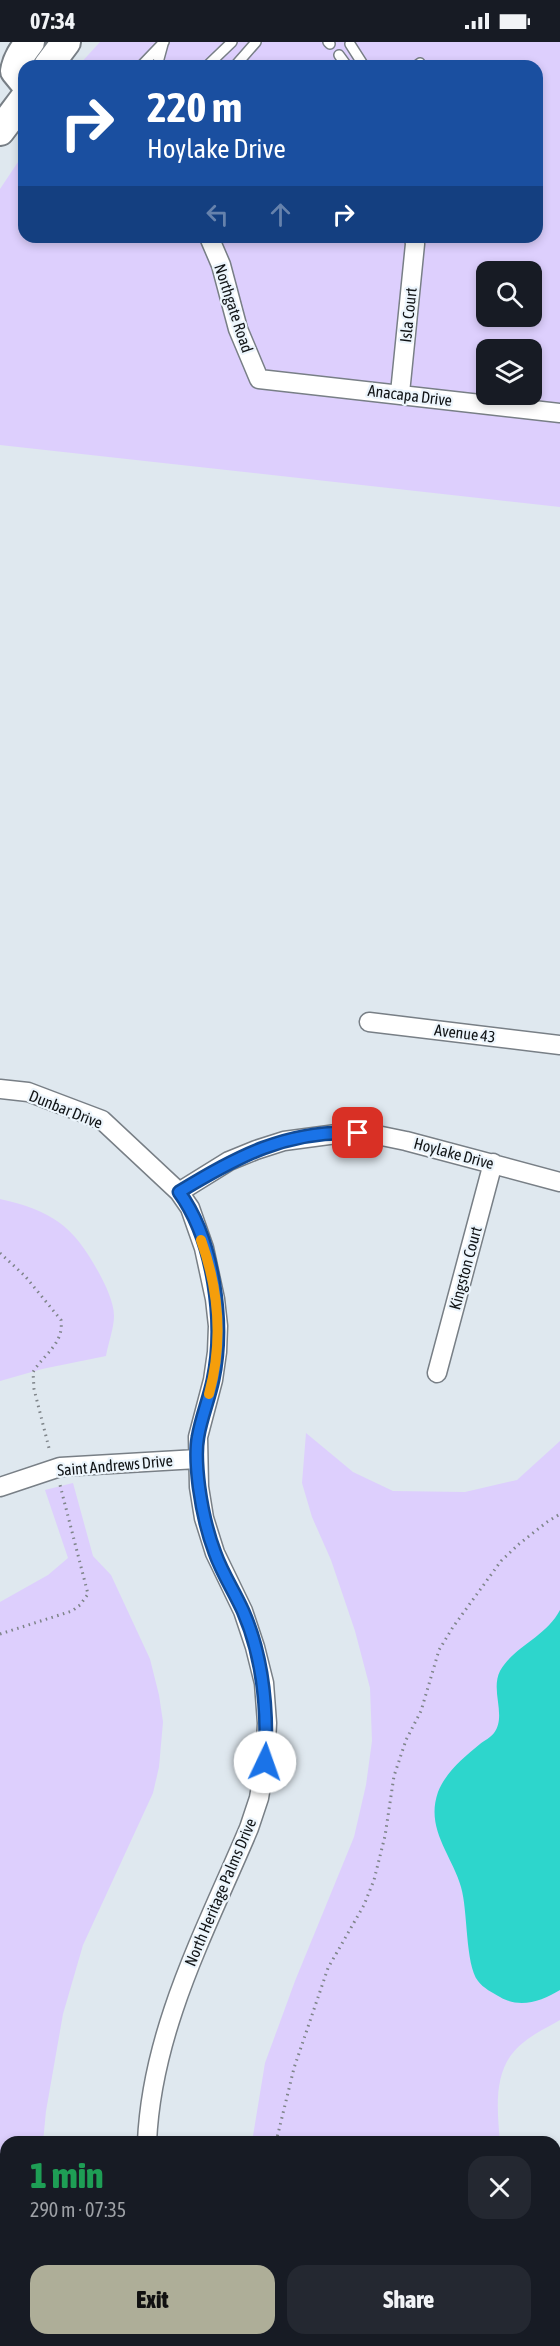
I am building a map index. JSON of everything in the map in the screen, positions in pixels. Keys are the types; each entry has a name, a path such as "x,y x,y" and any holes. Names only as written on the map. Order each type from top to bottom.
{"main road":[{"path":"0,53 8,42"},
{"path":"18,75 15,71 18,58 30,42"},
{"path":"52,60 66,42"},
{"path":"0,131 18,107"}],"street":[{"path":"0,68 18,79"},
{"name":"Northgate Road","path":"211,243 238,329 259,379"},
{"name":"Isla Court","path":"400,393 415,243"},
{"name":"Anacapa Drive","path":"259,379 400,393 560,413"},
{"name":"Avenue 43","path":"369,1022 560,1045"},
{"name":"Dunbar Drive","path":"0,1089 28,1092 102,1120 179,1192"},
{"name":"Hoylake Drive","path":"179,1192 228,1161 256,1150 284,1141 344,1132 372,1134 406,1141 560,1182"},
{"name":"Kingston Court","path":"437,1372 493,1163"},
{"name":"North Heritage Palms Drive","path":"148,2136 156,2077 175,2001 249,1828 259,1798 265,1762 267,1723 264,1683 258,1656 243,1611 215,1553 204,1518 197,1459 198,1437 213,1380 218,1326 215,1299 204,1248 190,1208 179,1192"},
{"name":"Saint Andrews Drive","path":"0,1487 60,1467 197,1459"}],"lane":[{"path":"147,60 164,42"},
{"path":"159,60 164,42"},
{"path":"213,60 232,42"},
{"path":"240,60 256,42"},
{"path":"350,44 360,60"},
{"path":"339,55 343,60"}],"path":[{"path":"277,2136 294,2068 328,1968 360,1913 374,1880 385,1836 396,1767 406,1740 421,1711 439,1650 453,1626 501,1561 519,1544 560,1514"}],"shaded area":[{"path":"100,42 560,42 560,507 0,445 0,189 18,162 18,243 543,243 543,60 84,60"},
{"path":"0,1199 47,1215 70,1232 80,1243 99,1273 114,1311 106,1356 42,1369 0,1381"},
{"path":"306,1433 353,1472 393,1491 465,1492 517,1480 560,1441 560,2020 524,2042 506,2063 499,2088 500,2136 253,2136 265,2063 295,1981 354,1837 366,1785 372,1741 370,1688 355,1631 331,1560 312,1517 302,1483"},
{"path":"73,1483 93,1556 111,1575 150,1659 163,1722 159,1767 153,1793 83,1945 63,2014 44,2136 0,2136 0,1602 48,1575 68,1558 45,1490"},
{"path":"560,1610 560,1990 538,2000 515,2003 485,1988 474,1973 461,1887 437,1830 435,1805 441,1785 451,1771 493,1734 498,1726 497,1679 500,1671 513,1655 547,1628"}],"slow traffic":[{"path":"201,1240 210,1271 218,1326 217,1352 209,1394"}],"route":[{"path":"265,1762 267,1723 264,1683 243,1611 215,1553 204,1518 199,1487 198,1437 213,1380 218,1326 210,1271 204,1248 190,1208 179,1192 228,1161 270,1145 312,1136 344,1132 358,1133"}]}
